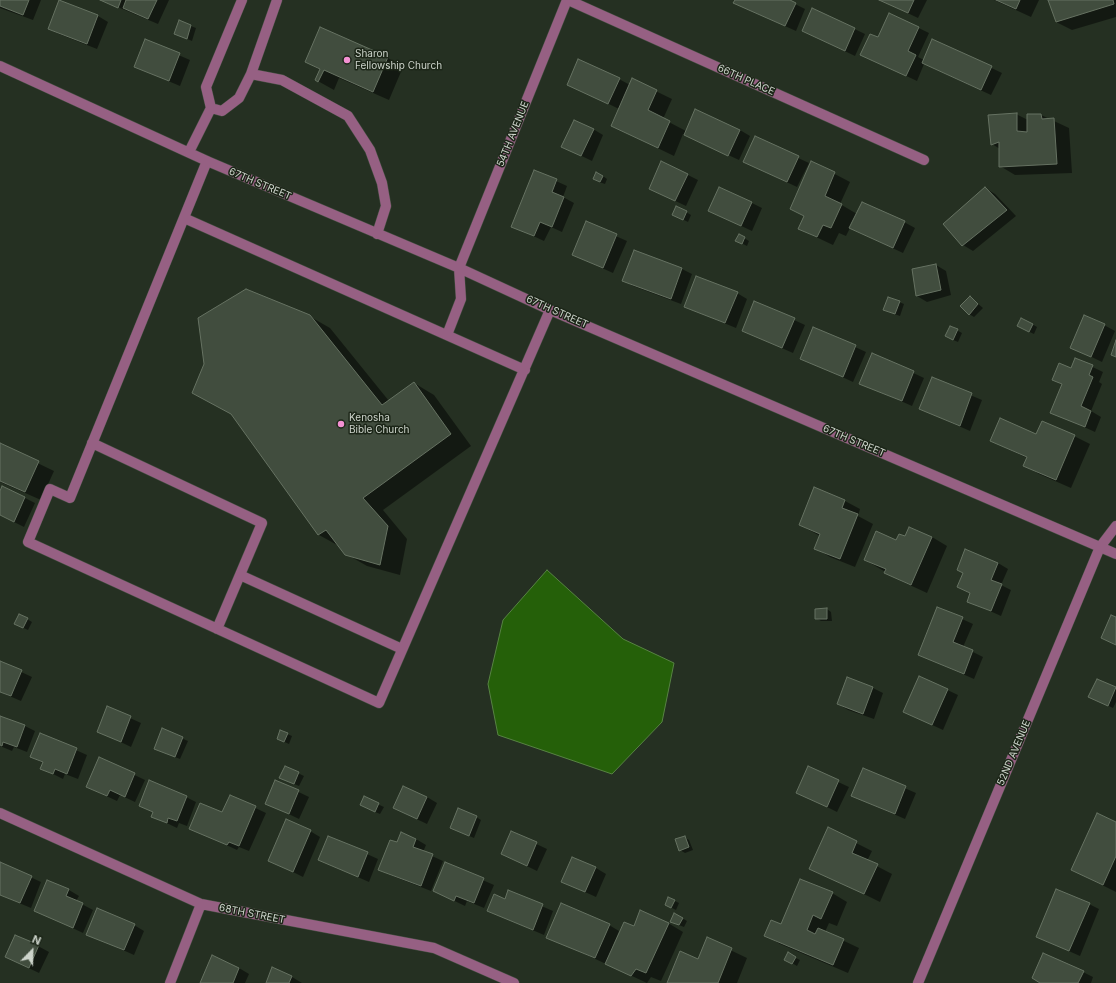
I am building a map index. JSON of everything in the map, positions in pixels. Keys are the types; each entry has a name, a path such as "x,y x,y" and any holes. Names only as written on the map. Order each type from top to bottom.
{"street":[{"path":"189,152 211,108 206,87 242,0"},
{"path":"211,108 222,111 239,98 251,74 277,0"},
{"name":"66TH PLACE","path":"568,0 924,160"},
{"name":"54TH AVENUE","path":"459,268 568,0"},
{"name":"67TH STREET","path":"0,66 207,161 459,268 550,310 1116,554"},
{"path":"251,74 282,80 348,116 370,150 382,183 386,206 377,234"},
{"path":"207,161 70,498 50,489 28,542 378,703 550,310"},
{"path":"184,218 525,370"},
{"path":"447,335 461,299 459,268"},
{"path":"92,443 262,523 217,628"},
{"name":"52ND AVENUE","path":"918,983 1100,547 1116,526"},
{"path":"240,575 402,649"},
{"name":"68TH STREET","path":"0,813 201,904 434,948 514,983"},
{"path":"170,983 201,904"}],"shaded area":[{"path":"547,570 623,639 674,663 662,722 612,774 498,735 488,684 503,620"}],"building":[{"path":"0,0 29,0 23,15 0,6"},
{"path":"59,0 98,15 87,44 48,29"},
{"path":"100,0 121,0 118,8"},
{"path":"126,0 157,0 148,19 123,8"},
{"path":"735,0 790,0 796,3 785,26 733,3"},
{"path":"879,0 914,0 908,13"},
{"path":"996,0 1020,0 1016,9"},
{"path":"1048,0 1113,0 1114,4 1056,22"},
{"path":"812,8 855,28 845,51 802,31"},
{"path":"889,13 919,27 908,51 916,55 906,76 860,55 870,34 878,37"},
{"path":"179,20 191,25 187,39 174,34"},
{"name":"Sharon Fellowship Church","path":"320,27 388,57 373,92 324,70 318,82 315,80 320,69 305,62"},
{"path":"145,39 180,53 169,81 134,67"},
{"path":"932,39 992,66 981,90 922,63"},
{"path":"578,59 620,78 608,104 567,85"},
{"path":"632,78 657,90 648,110 670,121 658,148 611,126"},
{"path":"695,109 740,130 728,156 684,135"},
{"path":"1017,113 1017,131 1027,132 1027,114 1041,114 1042,119 1054,118 1057,164 999,167 999,142 991,145 988,115"},
{"path":"574,120 594,129 581,156 561,147"},
{"path":"755,136 799,156 787,182 743,162"},
{"path":"661,161 688,174 675,201 649,189"},
{"path":"811,161 835,172 825,196 842,204 831,228 823,225 817,237 798,229 804,216 790,209"},
{"path":"534,170 557,179 552,192 564,197 552,227 540,222 534,236 511,227"},
{"path":"596,172 603,176 600,182 593,179"},
{"path":"719,187 752,202 741,226 708,211"},
{"path":"985,187 1007,210 962,246 943,224"},
{"path":"862,202 905,221 893,248 849,228"},
{"path":"676,206 687,211 683,220 672,215"},
{"path":"586,221 617,234 603,268 572,255"},
{"path":"739,234 745,237 742,244 735,241"},
{"path":"634,250 682,268 671,299 622,281"},
{"path":"936,264 941,290 916,296 912,269"},
{"path":"696,276 738,292 725,323 684,307"},
{"name":"Kenosha Bible Church","path":"246,289 310,315 382,405 414,382 451,434 363,498 388,526 380,565 345,555 326,530 318,535 231,414 192,393 204,364 198,318"},
{"path":"970,296 978,304 969,315 960,306"},
{"path":"888,297 900,301 895,314 883,310"},
{"path":"754,301 795,318 782,348 742,331"},
{"path":"1084,315 1105,324 1091,357 1070,348"},
{"path":"1021,318 1033,324 1029,332 1017,326"},
{"path":"950,326 958,329 953,340 945,336"},
{"path":"813,327 856,345 843,377 800,359"},
{"path":"1116,340 1116,357 1111,355"},
{"path":"872,353 914,371 902,401 859,384"},
{"path":"1075,358 1093,365 1089,375 1093,377 1081,406 1091,411 1085,427 1050,413 1062,384 1052,380 1059,363 1071,368"},
{"path":"932,377 972,393 960,426 919,409"},
{"path":"1000,418 1036,434 1042,421 1075,435 1056,480 1023,466 1027,457 990,441"},
{"path":"0,443 39,461 25,492 0,481"},
{"path":"2,486 25,497 14,522 0,515 0,491"},
{"path":"814,487 845,500 842,508 858,514 840,559 814,549 820,534 799,525"},
{"path":"909,527 932,537 911,585 884,573 886,569 864,560 876,531 896,540 899,534 905,536"},
{"path":"965,549 998,563 991,580 1002,584 991,611 967,602 970,593 957,587 963,573 957,570"},
{"path":"937,607 963,617 953,642 973,650 964,674 918,655"},
{"path":"827,608 827,619 815,619 815,609"},
{"path":"19,614 28,618 23,628 14,624"},
{"path":"1111,615 1116,617 1116,645 1101,638"},
{"path":"0,661 22,670 11,696 0,692"},
{"path":"919,676 948,689 932,725 903,712"},
{"path":"847,677 873,687 863,714 837,704"},
{"path":"1097,679 1116,687 1108,706 1088,697"},
{"path":"107,706 131,716 121,742 97,732"},
{"path":"0,716 25,725 17,747 3,742 2,746 0,745"},
{"path":"162,728 183,737 175,757 154,749"},
{"path":"280,730 288,733 284,742 277,739"},
{"path":"40,733 77,748 67,774 55,769 53,774 40,769 43,762 30,757"},
{"path":"99,757 135,773 125,797 110,790 107,796 86,787"},
{"path":"285,766 299,772 294,784 279,778"},
{"path":"808,766 839,780 827,807 796,793"},
{"path":"863,768 906,786 895,814 851,796"},
{"path":"149,780 187,796 177,821 168,818 167,823 151,817 153,812 139,806"},
{"path":"275,780 299,790 289,814 265,804"},
{"path":"403,786 427,797 417,819 393,808"},
{"path":"230,795 256,806 239,846 229,842 227,845 189,829 200,803 222,812"},
{"path":"364,796 379,803 375,812 360,805"},
{"path":"458,808 477,816 469,836 450,828"},
{"path":"1097,813 1116,822 1116,856 1103,885 1071,870"},
{"path":"286,819 311,830 293,872 268,861"},
{"path":"828,827 857,841 852,853 878,864 864,894 809,869"},
{"path":"511,831 537,842 527,866 501,854"},
{"path":"401,832 416,839 413,847 433,854 421,886 378,870 390,840 397,842"},
{"path":"328,836 368,852 358,877 318,860"},
{"path":"685,836 689,847 679,851 675,839"},
{"path":"572,857 596,867 585,892 561,882"},
{"path":"0,862 32,876 20,903 0,895"},
{"path":"445,862 484,878 474,903 456,896 454,901 433,891"},
{"path":"800,879 833,892 821,919 813,915 807,930 815,934 818,928 844,939 833,965 764,936 771,920 781,924"},
{"path":"47,880 69,889 66,896 83,903 73,928 34,911"},
{"path":"1056,889 1090,903 1069,951 1036,937"},
{"path":"508,890 543,904 533,930 487,911 494,894 505,899"},
{"path":"668,897 675,900 671,908 665,905"},
{"path":"561,903 610,924 595,958 546,938"},
{"path":"97,908 135,924 124,950 86,935"},
{"path":"640,910 669,923 646,973 636,969 631,976 605,964 624,922 634,926"},
{"path":"674,913 683,918 679,925 670,922"},
{"path":"15,935 39,945 29,968 5,957"},
{"path":"707,937 732,948 718,983 667,983 680,951 698,959"},
{"path":"788,952 796,957 792,964 784,960"},
{"path":"1043,953 1084,971 1078,983 1040,983 1032,978"},
{"path":"212,955 239,968 233,983 200,983"},
{"path":"272,967 292,976 289,983 266,983"}],"place":[{"name":"Sharon Fellowship Church","path":"347,60"},
{"name":"Kenosha Bible Church","path":"341,424"}]}
